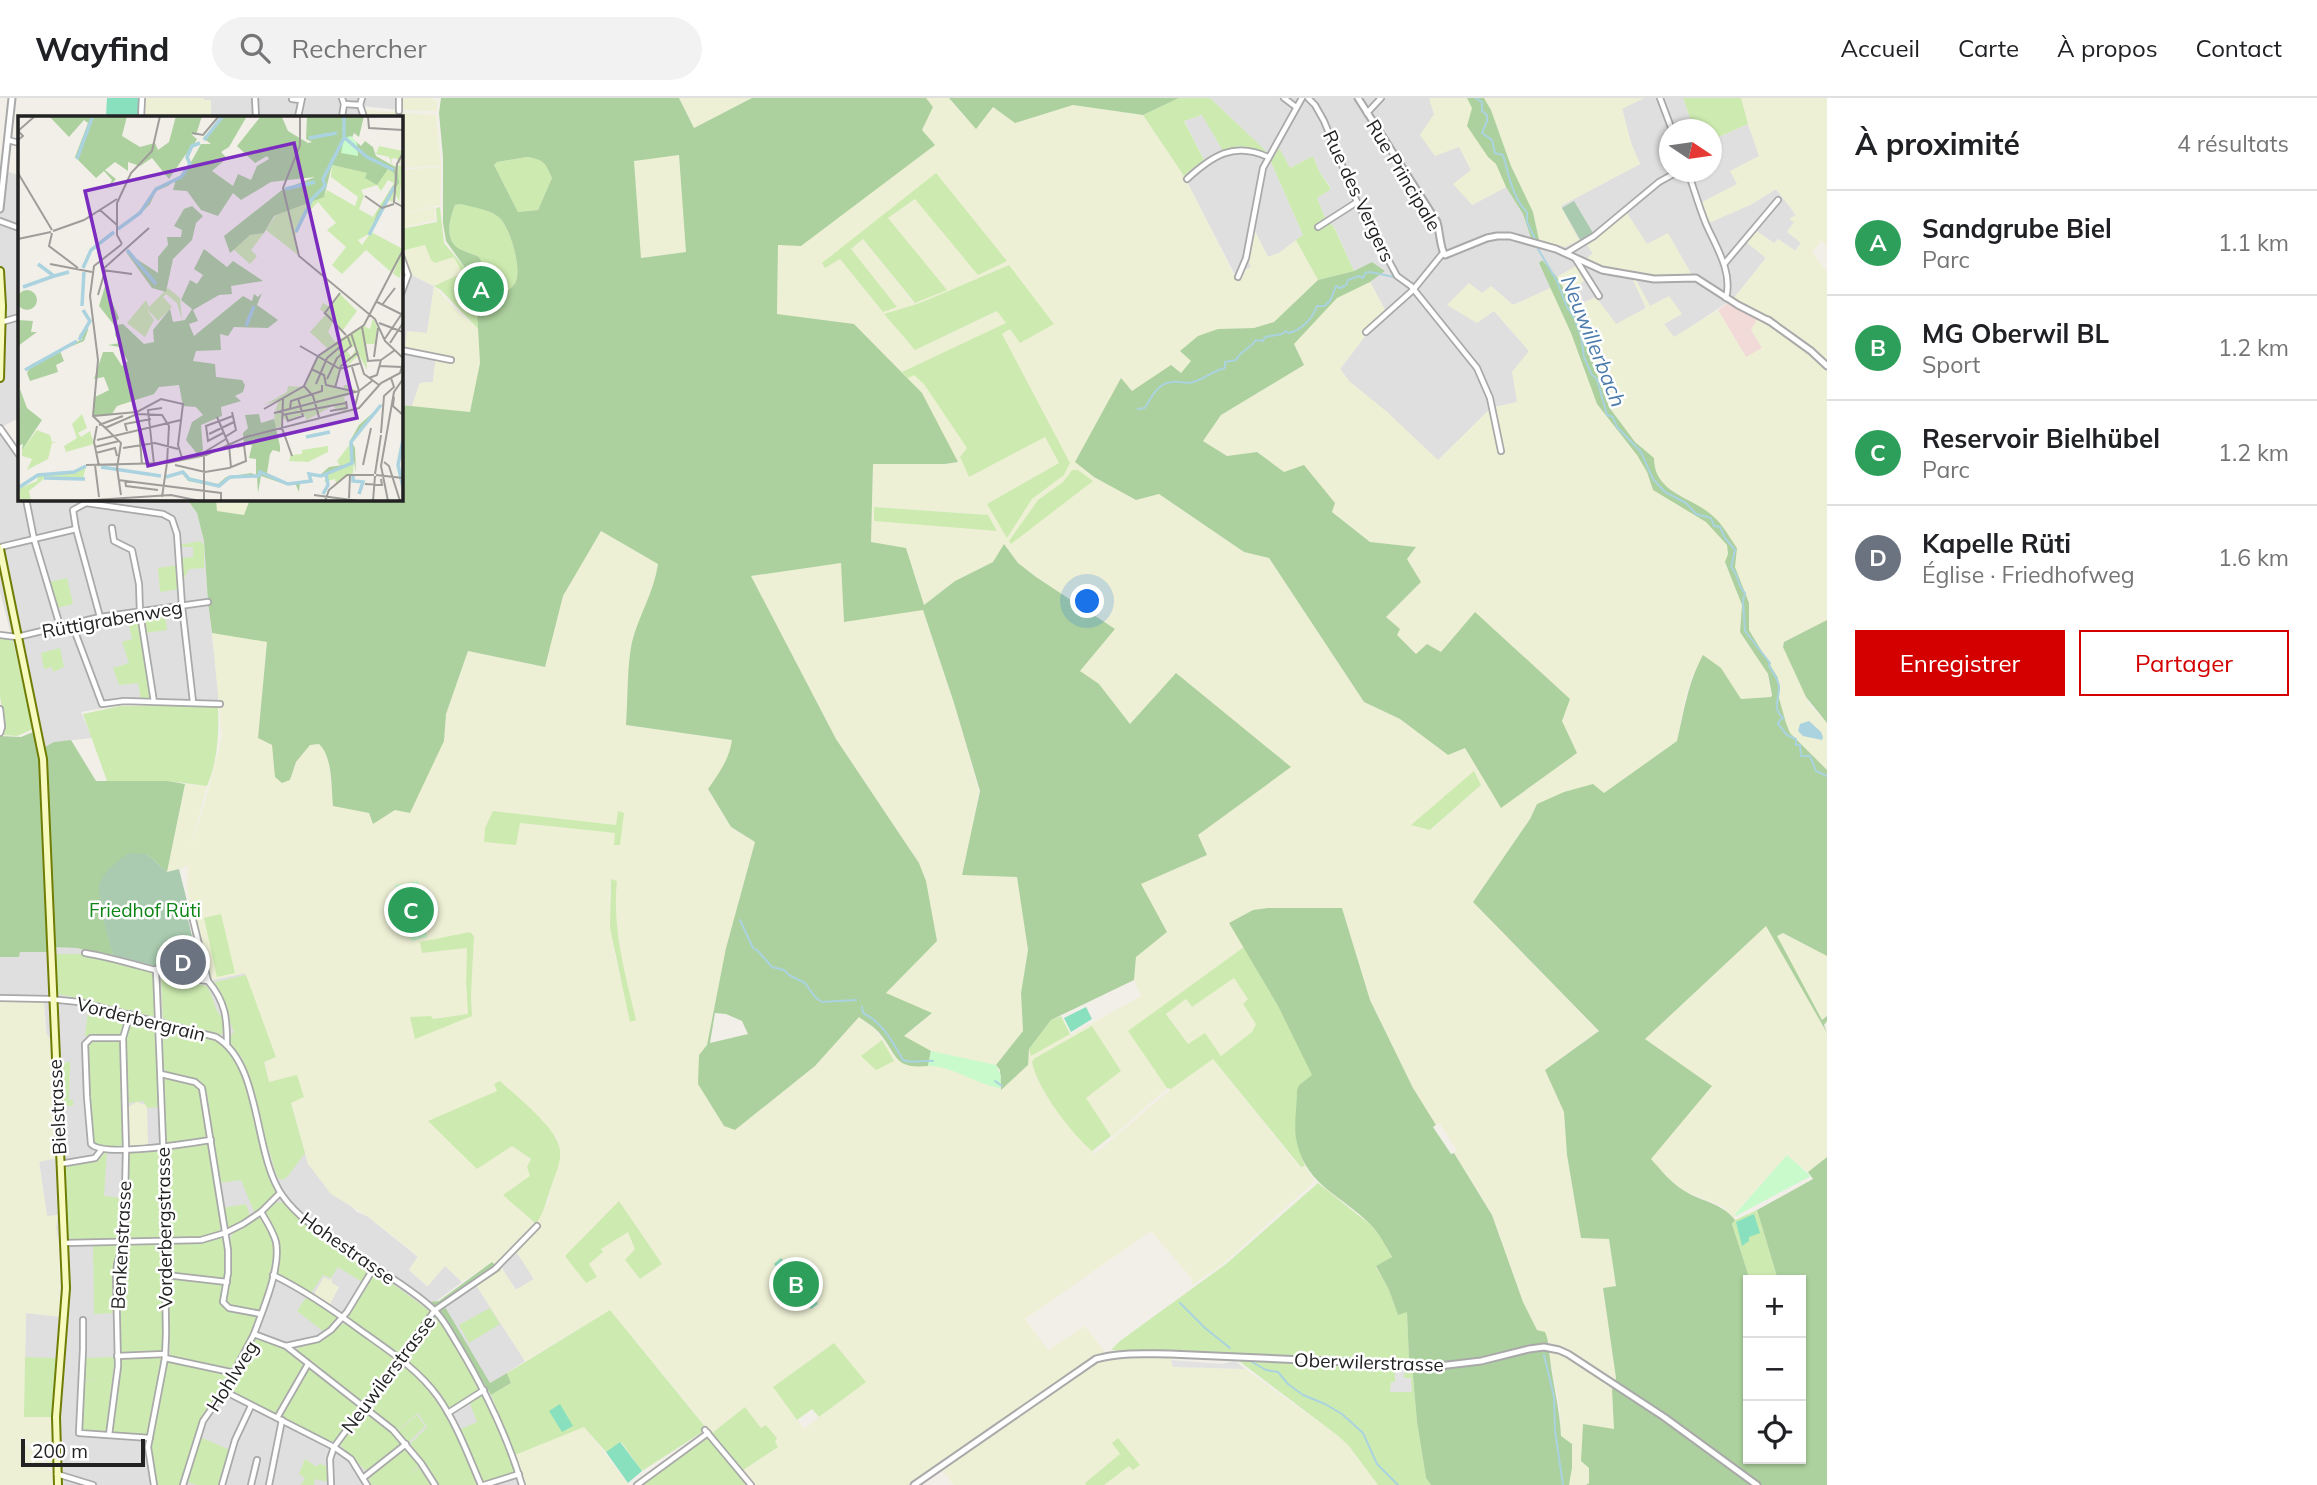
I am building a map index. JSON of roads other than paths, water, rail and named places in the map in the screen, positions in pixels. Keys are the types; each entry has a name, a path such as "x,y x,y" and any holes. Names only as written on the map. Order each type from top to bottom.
{"main road":[{"path":"0,271 0,378"},
{"name":"Bielstrasse","path":"0,548 43,759 64,1243 65,1305 56,1416 58,1485"}],"street":[{"path":"0,209 12,98"},
{"path":"141,116 142,98"},
{"path":"256,98 256,116"},
{"path":"362,98 360,105 364,116"},
{"path":"399,98 399,111"},
{"path":"1284,98 1296,107"},
{"path":"1238,277 1246,258 1261,175 1268,157 1302,98"},
{"name":"Rue des Vergers","path":"1308,98 1324,121 1357,202 1396,276 1413,290 1477,368 1490,398 1501,451"},
{"name":"Rue Principale","path":"1358,98 1437,222 1443,253"},
{"path":"1367,113 1381,98"},
{"path":"1660,98 1668,119"},
{"path":"292,99 301,99"},
{"path":"343,101 360,105"},
{"path":"8,140 18,143"},
{"path":"1186,179 1210,160 1228,152 1248,150 1268,157"},
{"path":"1566,253 1594,236 1661,182"},
{"path":"1691,182 1706,224 1724,263 1728,292 1726,298"},
{"path":"1724,263 1778,200"},
{"path":"1318,227 1357,202"},
{"path":"0,221 18,228"},
{"path":"1366,332 1413,290 1443,253 1450,255 1487,238 1503,235 1566,253 1602,270 1634,276 1696,278 1769,321 1827,366"},
{"path":"1575,258 1600,296"},
{"path":"402,259 408,275 402,290"},
{"path":"2,322 18,317"},
{"path":"402,350 451,360"},
{"path":"0,428 18,454"},
{"path":"26,500 34,538 60,626"},
{"path":"100,617 73,510 86,503 163,514 172,519 177,534 193,702"},
{"path":"112,528 114,541 132,550 154,702"},
{"path":"0,548 76,529"},
{"name":"Rüttigrabenweg","path":"18,637 100,617 208,602"},
{"path":"72,624 102,704 124,701 220,704"},
{"path":"0,635 18,637"},
{"path":"0,709 0,733"},
{"name":"Hohestrasse","path":"191,912 208,981 226,1014 228,1044 242,1068 280,1193 298,1215 435,1310 484,1390 506,1437 522,1485"},
{"path":"85,953 208,981"},
{"name":"Vorderbergstrasse","path":"154,1485 149,1457 150,1438 165,1356 166,1275 156,969"},
{"name":"Vorderbergrain","path":"0,998 79,1002 216,1037 228,1044"},
{"name":"Benkenstrasse","path":"108,1435 117,1356 117,1264 124,1242 126,1149 123,1038 130,1014"},
{"path":"123,1038 91,1038 85,1044 91,1144 95,1148 126,1149 211,1140"},
{"path":"160,1074 195,1082 202,1088 228,1250 224,1306 261,1314"},
{"path":"60,1164 95,1158 102,1149"},
{"path":"64,1243 201,1240 225,1233 261,1212 280,1193"},
{"path":"254,1334 273,1275 277,1251 275,1239 261,1212"},
{"name":"Neuwilerstrasse","path":"331,1485 330,1459 334,1447 435,1310 495,1269 537,1226"},
{"name":"Hohlweg","path":"183,1485 203,1421 235,1373 254,1334 286,1346 318,1339 343,1318 374,1266"},
{"path":"166,1275 227,1282"},
{"path":"273,1275 291,1283 343,1318 400,1358 426,1382 448,1413 482,1485 519,1474"},
{"path":"83,1320 79,1433 150,1438"},
{"path":"286,1346 364,1406 407,1444 435,1485"},
{"name":"Oberwilerstrasse","path":"915,1485 1096,1359 1129,1353 1439,1366 1481,1361 1530,1349 1551,1348 1568,1354 1664,1417 1757,1485"},
{"path":"117,1356 165,1356 235,1373"},
{"path":"270,1485 280,1419 308,1364"},
{"path":"448,1413 484,1390"},
{"path":"224,1391 334,1447 351,1459 367,1485"},
{"path":"222,1485 235,1440 251,1406"},
{"path":"637,1485 706,1432 751,1485"},
{"path":"363,1478 407,1444"},
{"path":"251,1485 257,1460"},
{"path":"57,1474 93,1485"}],"water":[{"path":"1809,721 1821,732 1822,740 1803,736 1798,731 1800,724"}],"waterway":[{"name":"Neuwillerbach","path":"1476,98 1482,102 1482,111 1487,115 1482,133 1492,140 1495,153 1503,155 1512,185 1527,212 1527,222 1535,239"},
{"name":"Neuwillerbach","path":"1538,249 1574,317 1581,336 1584,357 1592,375 1597,379 1607,415 1613,417 1617,427 1641,452 1653,479 1665,492 1686,503 1696,514 1711,518 1714,526 1720,527 1735,550 1731,567 1745,593 1745,631 1770,663 1778,683 1777,710 1783,718 1778,724 1787,735 1796,739 1796,745 1800,745 1801,756 1810,756 1816,771 1827,776"},
{"path":"1138,409 1145,408 1155,391 1163,385 1198,380 1225,368 1225,362 1236,360 1256,340 1263,341 1265,337 1286,331 1288,333 1302,327 1317,306 1325,306 1331,299 1336,286 1340,288 1346,285 1348,280 1359,276 1363,278 1365,273 1370,272 1394,277"},
{"path":"740,920 753,948 772,967 784,970 805,983 822,1002 856,1000"},
{"path":"862,1007 863,1013 886,1033 903,1060 933,1061"},
{"path":"995,1081 1002,1086"},
{"path":"1180,1303 1230,1348"},
{"path":"1544,1355 1554,1397 1555,1431 1563,1485"},
{"path":"1252,1362 1266,1370 1278,1372 1303,1395 1342,1414 1363,1433 1377,1464 1398,1485"}],"place":[{"name":"Sandgrube Biel","path":"481,289"},
{"name":"Reservoir Bielhübel","path":"411,910"},
{"name":"Kapelle Rüti","path":"183,962"},
{"name":"MG Oberwil BL","path":"796,1284"}],"park label":[{"name":"Friedhof Rüti","path":"145,910"}]}
